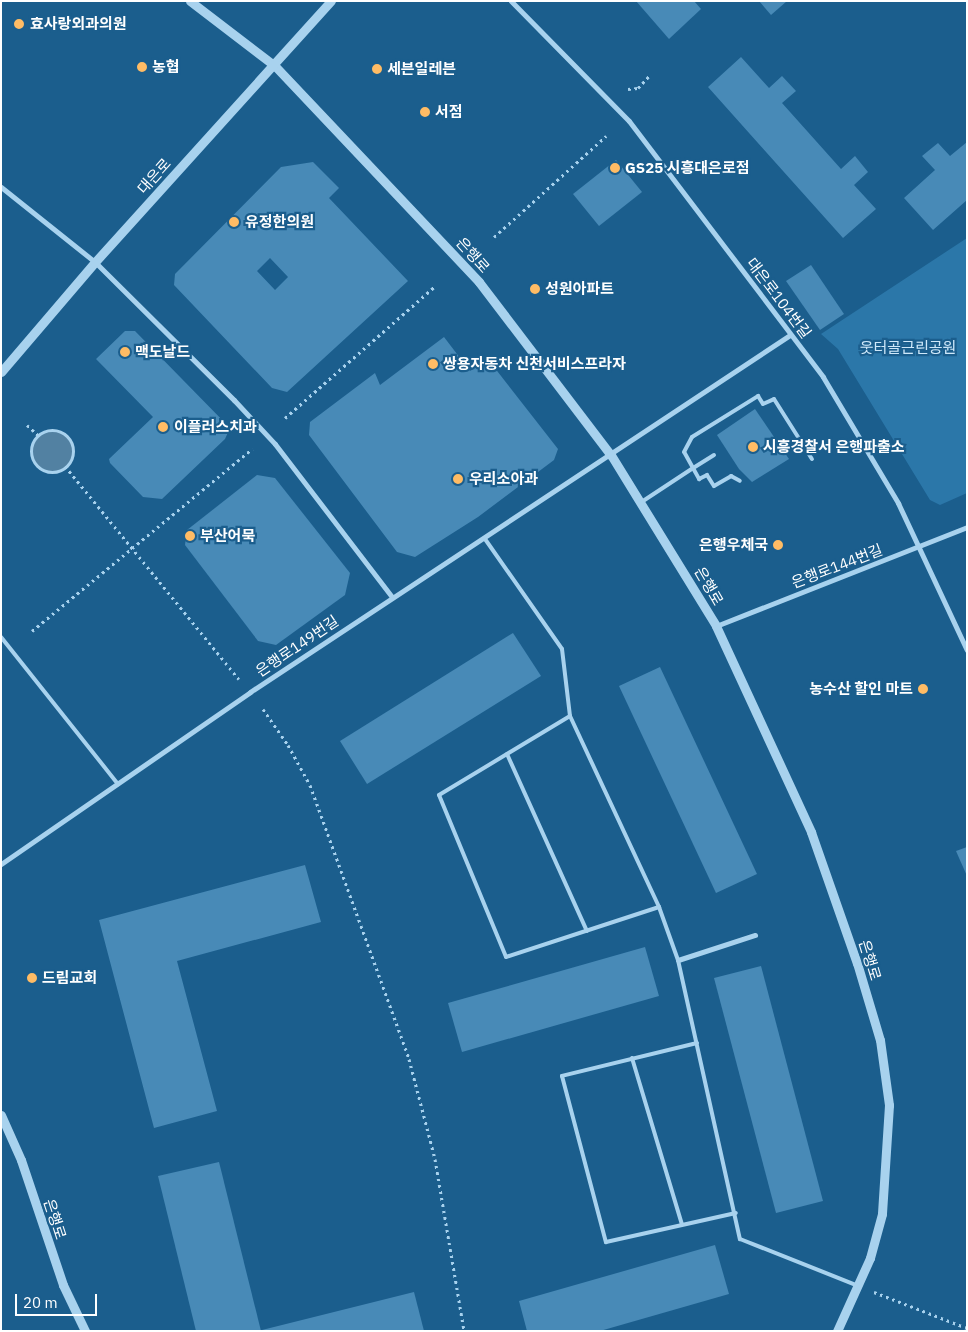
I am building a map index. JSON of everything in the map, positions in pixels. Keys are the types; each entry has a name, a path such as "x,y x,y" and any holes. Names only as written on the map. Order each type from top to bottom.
{"street":[{"name":"은행로","path":"190,1 275,66 463,264 544,363 611,454 642,501 716,626 811,832 857,963 880,1040 889,1105 888,1147 882,1214 870,1258 859,1286 837,1331"},
{"name":"대은로","path":"1,372 95,262 275,66 331,1"},
{"name":"대은로104번길","path":"511,1 629,121 823,377 898,503 967,650"},
{"path":"1,187 95,262 155,318 275,444 392,597"},
{"name":"은행로149번길","path":"1,864 392,597 485,540 790,334"},
{"name":"은행로144번길","path":"716,626 920,548 967,527"},
{"path":"678,960 755,935"},
{"name":"은행로","path":"1,1115 21,1160 63,1284 85,1331"}],"lane":[{"path":"740,481 731,476 714,486 707,475 699,479 684,452 692,437 758,396 764,404 774,400 812,459"},
{"path":"642,501 714,455"},
{"path":"485,540 562,649 570,716 658,907 678,960 736,1213 740,1239 859,1286"},
{"path":"1,637 118,785"},
{"path":"570,716 439,795 506,957 658,907"},
{"path":"507,754 587,931"},
{"path":"697,1042 562,1076 606,1242 736,1213"},
{"path":"632,1058 682,1225"}],"path":[{"path":"628,89 638,88 649,76"},
{"path":"494,237 606,136"},
{"path":"285,418 435,286"},
{"path":"27,425 38,434"},
{"path":"51,430 62,432 69,439 73,456 65,466 50,472 38,467 31,448 38,434 51,430"},
{"path":"32,631 135,549 252,449"},
{"path":"65,466 239,678"},
{"path":"263,709 288,745 310,785 344,871 409,1059 435,1158 464,1331"},
{"path":"859,1286 967,1328"}],"green space":[{"name":"웃터골근린공원","path":"967,238 967,493 940,505 930,500 838,349 821,334"}],"shaded area":[{"path":"52,430 67,436 73,451 67,466 52,472 37,466 31,451 37,436"}],"building":[{"path":"636,1 694,1 701,9 669,39"},
{"path":"759,1 787,1 771,15"},
{"path":"741,57 769,88 782,76 796,91 782,103 841,169 855,156 868,172 854,185 876,209 843,238 708,87"},
{"path":"967,142 967,200 933,230 904,198 935,170 922,156 938,143 950,156"},
{"path":"616,160 642,192 599,226 573,194"},
{"path":"313,162 339,188 329,198 408,281 287,392 272,388 174,285 175,274 281,167","holes":["270,258 288,277 275,290 257,271"]},
{"path":"811,265 844,314 820,330 786,281"},
{"path":"125,331 135,331 230,428 225,439 162,499 143,497 110,463 109,459 153,417 96,359"},
{"path":"444,337 470,371 487,358 558,449 554,460 478,517 415,557 397,552 309,435 310,422 375,373 380,385"},
{"name":"시흥경찰서 은행파출소","path":"755,409 789,459 752,482 739,469 717,435"},
{"path":"257,475 275,478 350,573 345,595 276,645 258,641 185,545 187,530"},
{"path":"513,633 541,676 367,784 340,741"},
{"path":"660,667 757,874 716,893 619,686"},
{"path":"967,847 967,876 956,851"},
{"path":"305,865 321,922 177,961 217,1111 154,1128 99,920"},
{"path":"645,947 659,996 462,1052 448,1003"},
{"path":"761,966 823,1201 776,1213 714,978"},
{"path":"219,1162 261,1331 196,1331 158,1176"},
{"path":"715,1245 729,1294 600,1331 527,1331 519,1301"},
{"path":"414,1292 424,1331 262,1331 262,1330"}],"place":[{"name":"효사랑외과의원","path":"19,24"},
{"name":"농협","path":"142,67"},
{"name":"세븐일레븐","path":"377,69"},
{"name":"서점","path":"425,112"},
{"name":"GS25 시흥대은로점","path":"615,168"},
{"name":"유정한의원","path":"234,222"},
{"name":"성원아파트","path":"535,289"},
{"name":"맥도날드","path":"125,352"},
{"name":"쌍용자동차 신천서비스프라자","path":"433,364"},
{"name":"이플러스치과","path":"163,427"},
{"name":"시흥경찰서 은행파출소","path":"753,447"},
{"name":"우리소아과","path":"458,479"},
{"name":"부산어묵","path":"190,536"},
{"name":"은행우체국","path":"778,545"},
{"name":"농수산 할인 마트","path":"923,689"},
{"name":"드림교회","path":"32,978"}]}
